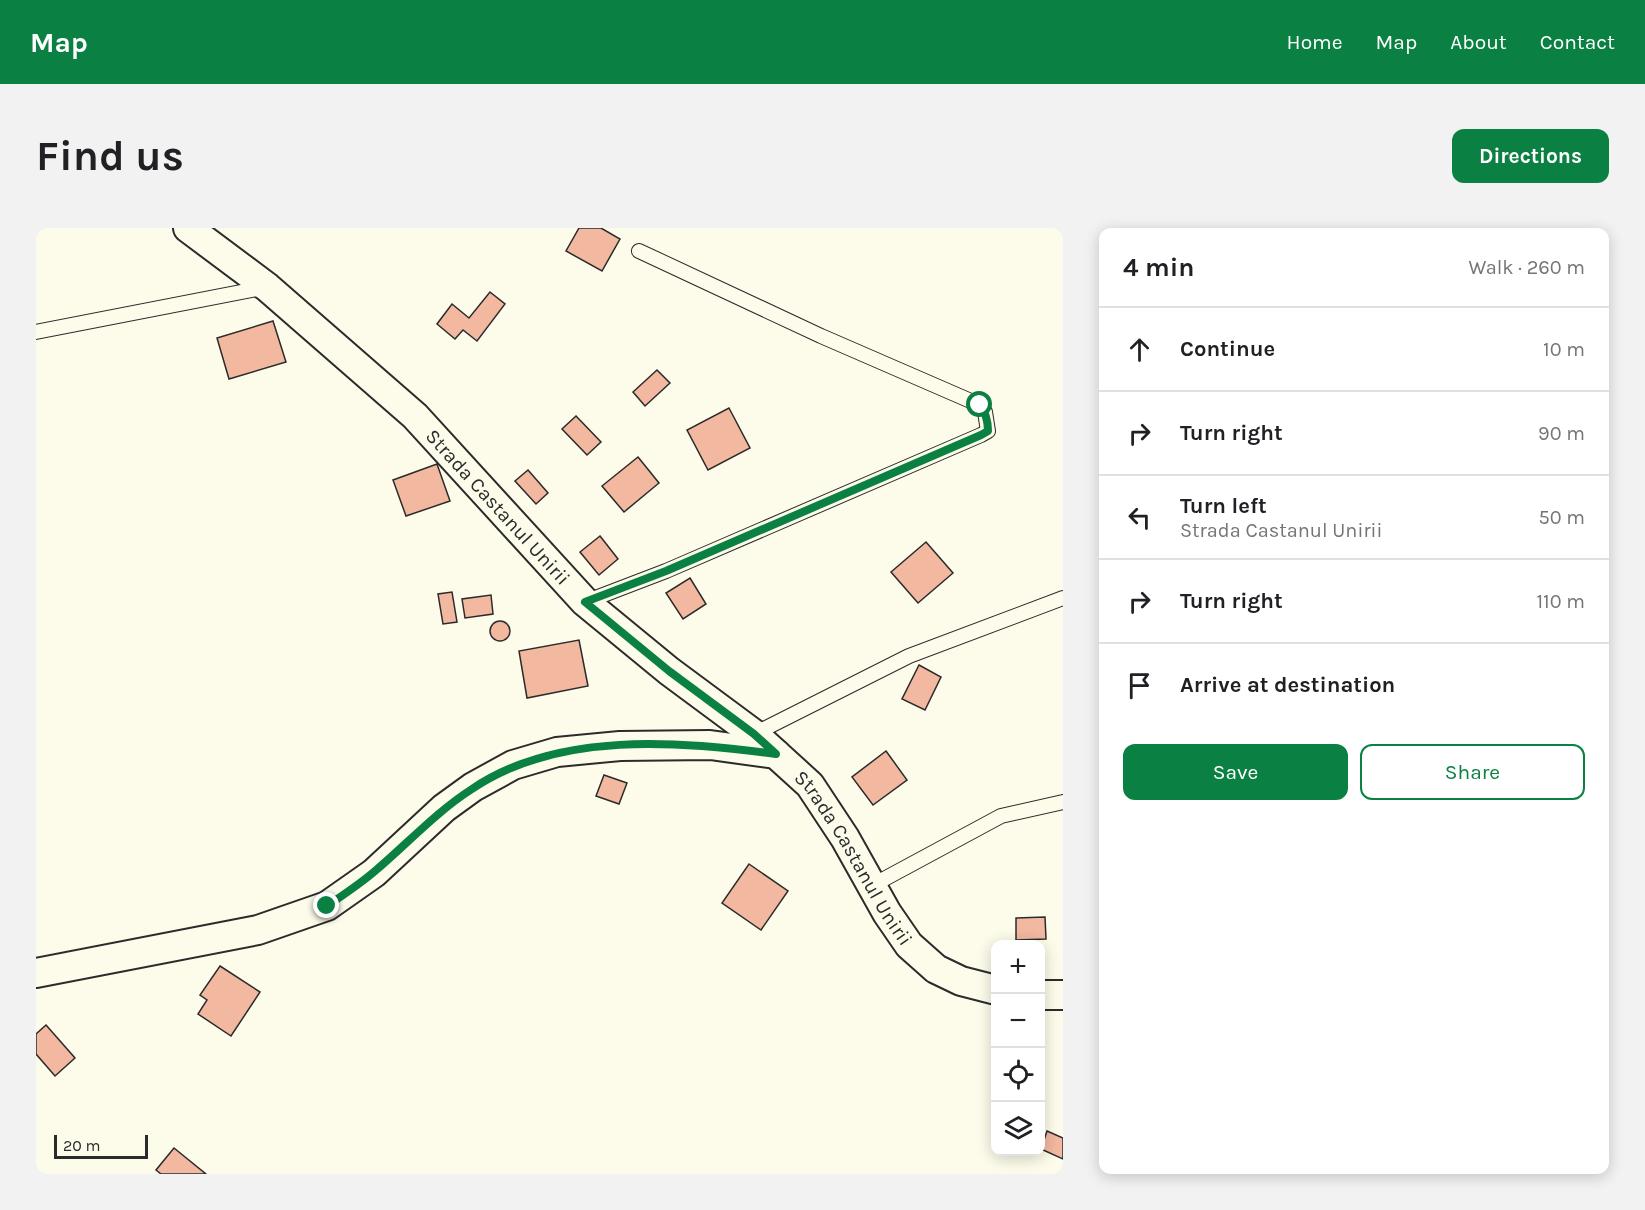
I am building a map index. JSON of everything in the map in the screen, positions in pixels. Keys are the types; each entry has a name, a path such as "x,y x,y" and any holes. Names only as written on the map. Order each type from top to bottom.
{"street":[{"name":"Strada Castanul Unirii","path":"188,228 267,287 415,416 585,602 669,671 754,734 810,785 873,885 887,913 909,945 936,969 961,981 991,989"},
{"path":"36,973 258,930 327,906 374,873 444,808 473,787 513,765 557,752 620,746 710,745 776,754"},
{"path":"1045,995 1063,995"}],"lane":[{"path":"585,602 677,567 988,431 985,412 980,405 821,336 639,251"},
{"path":"36,332 267,287"},
{"path":"754,734 909,656 1063,598"},
{"path":"873,885 1001,816 1063,802"}],"building":[{"path":"579,228 601,228 620,239 602,271 566,251"},
{"path":"490,292 505,304 477,341 463,330 455,339 437,324 452,304 469,318"},
{"path":"273,321 286,362 229,379 217,338"},
{"path":"657,370 670,383 645,406 633,392"},
{"path":"729,408 750,448 708,470 687,430"},
{"path":"576,416 601,442 587,455 562,429"},
{"path":"638,457 659,483 624,512 602,486"},
{"path":"437,464 450,501 406,516 393,480"},
{"path":"528,470 548,493 536,504 515,481"},
{"path":"600,536 618,559 599,575 580,552"},
{"path":"926,542 953,573 918,603 891,572"},
{"path":"690,578 706,604 683,619 666,593"},
{"path":"452,592 457,622 443,624 438,594"},
{"path":"491,595 493,614 465,618 462,599"},
{"path":"496,621 504,621 510,627 510,635 504,641 496,641 490,635 490,627"},
{"path":"579,640 588,686 527,698 519,651"},
{"path":"919,665 941,677 925,710 902,699"},
{"path":"886,751 907,780 873,805 852,777"},
{"path":"604,775 627,783 619,804 596,796"},
{"path":"749,864 788,891 761,930 722,903"},
{"path":"1045,917 1046,939 1016,940 1016,918"},
{"path":"220,966 260,992 231,1036 198,1014 207,1000 200,995"},
{"path":"46,1025 75,1058 55,1076 36,1054 36,1034"},
{"path":"1047,1131 1063,1138 1063,1159 1045,1151"},
{"path":"174,1148 206,1174 161,1174 156,1170"}],"route":[{"path":"327,906 374,873 444,808 473,787 513,765 557,752 620,746 710,745 776,754 754,734 669,671 585,602 666,571 981,435 988,431 988,421 980,405"}]}
